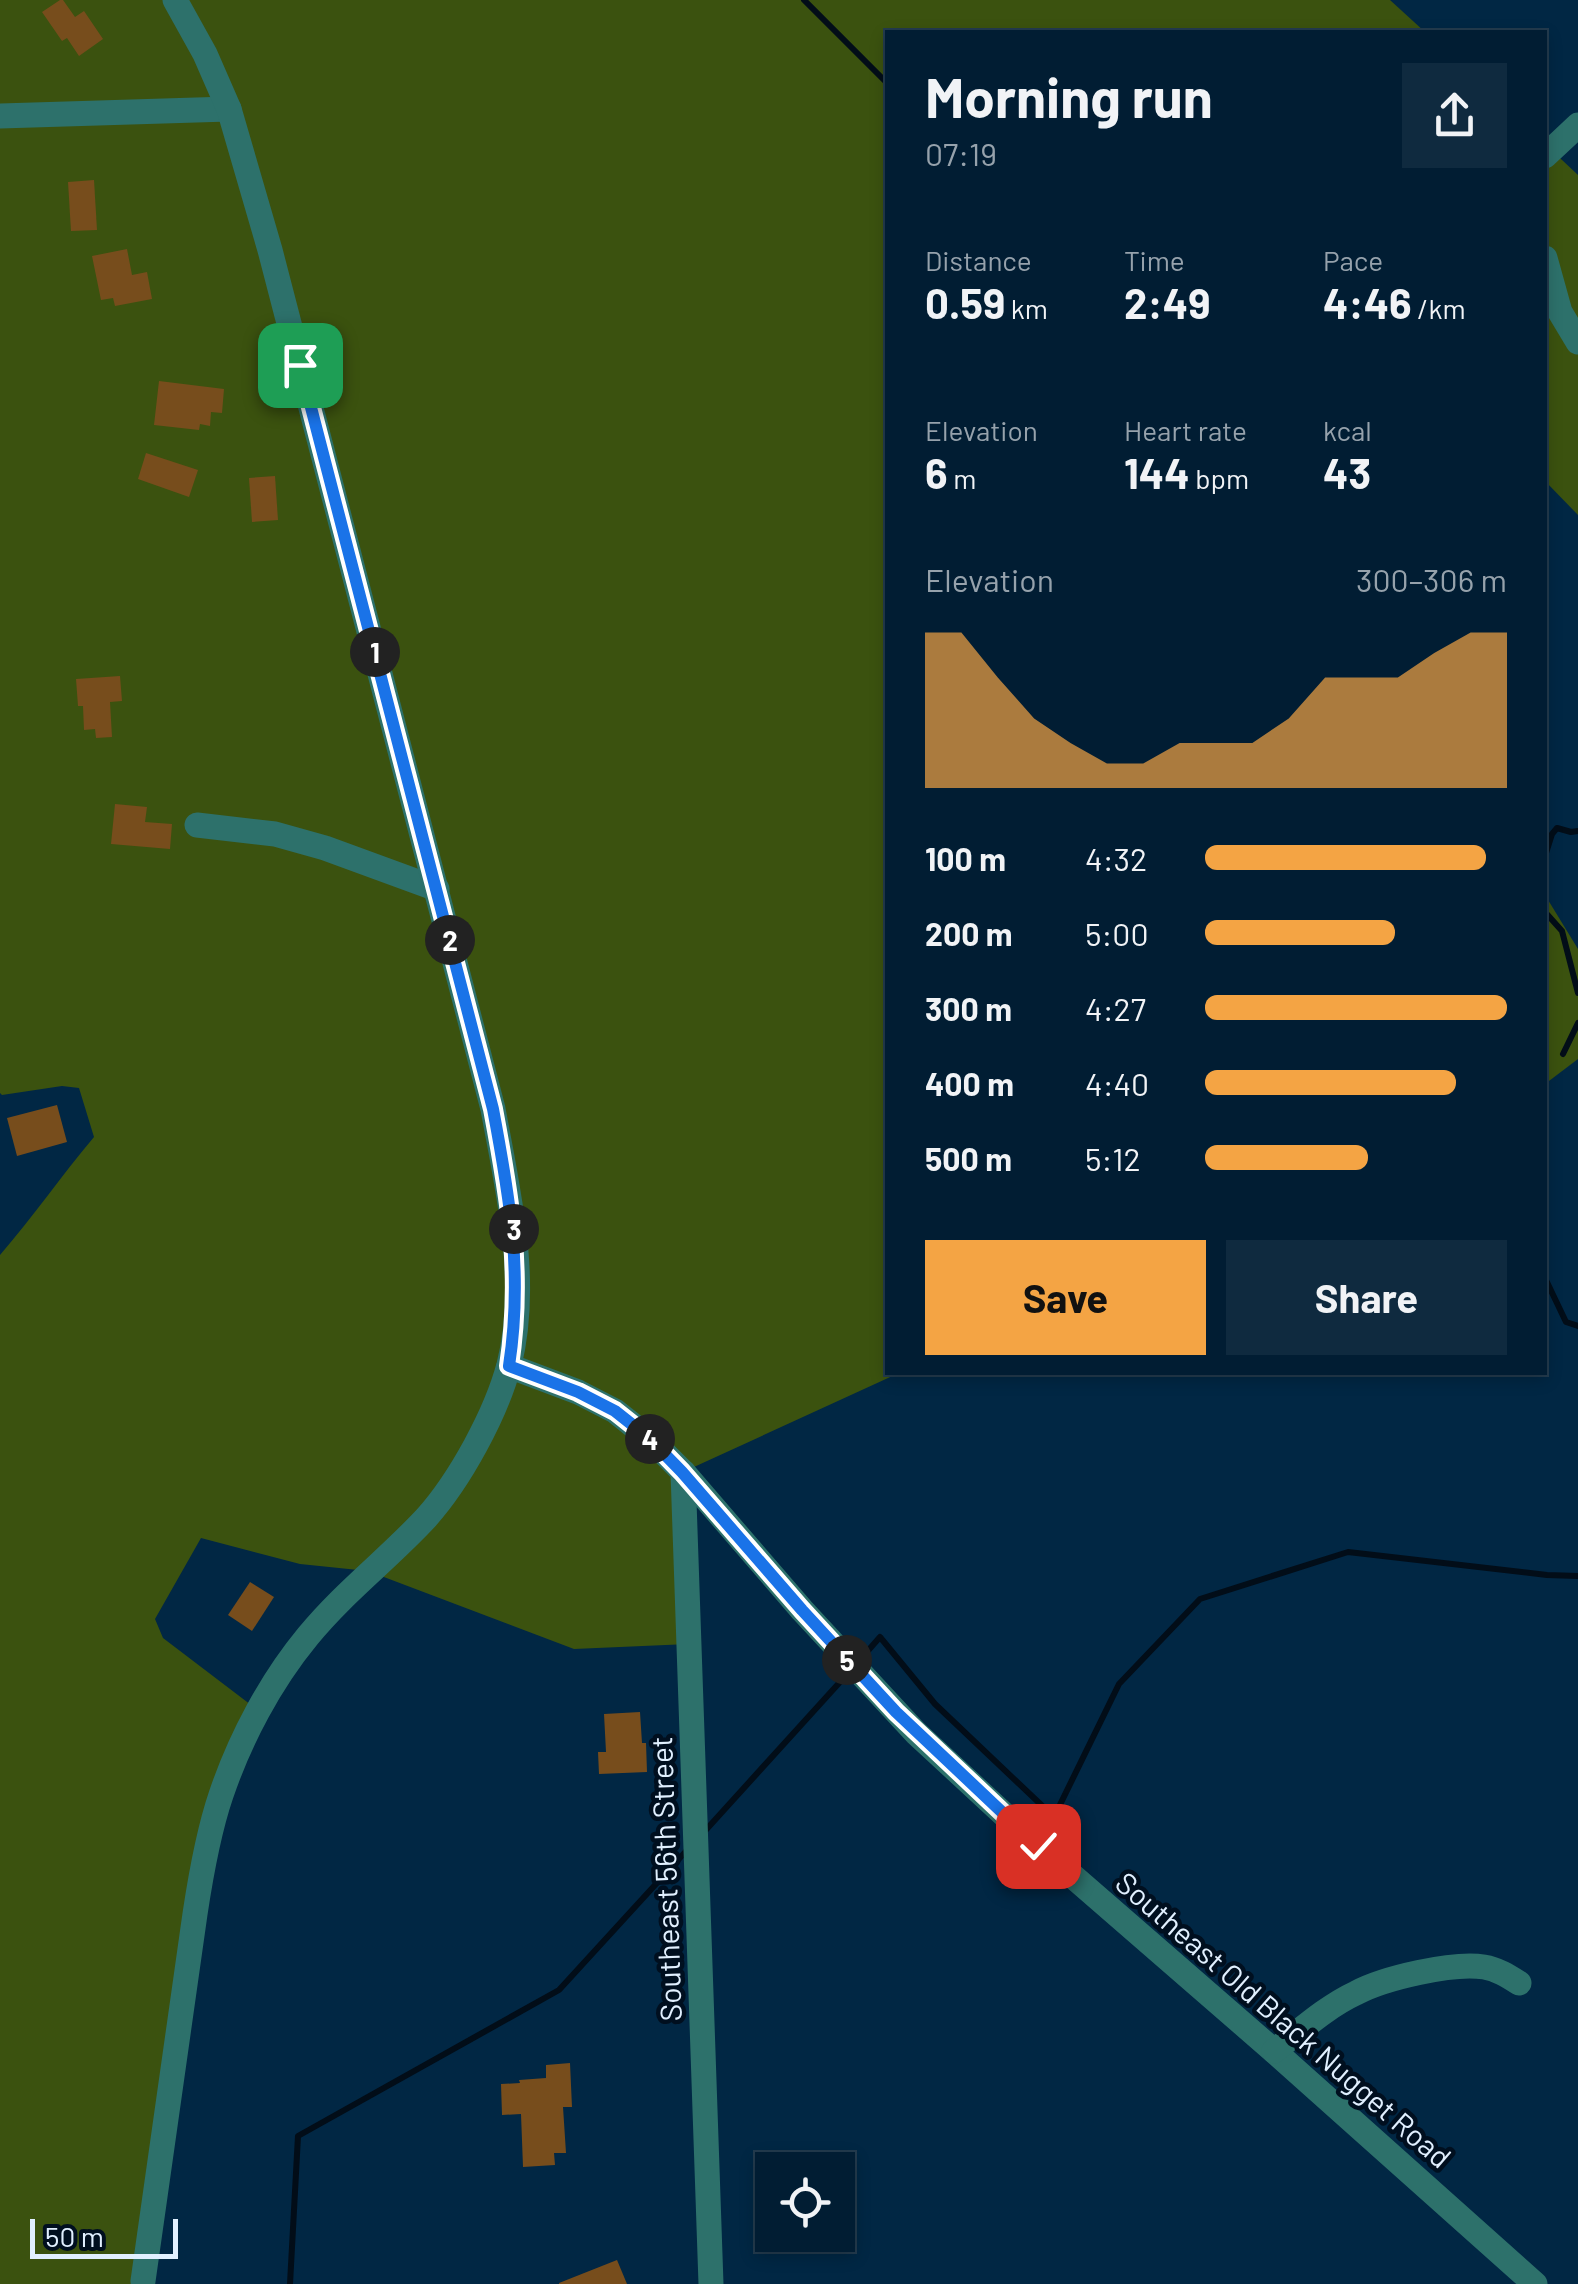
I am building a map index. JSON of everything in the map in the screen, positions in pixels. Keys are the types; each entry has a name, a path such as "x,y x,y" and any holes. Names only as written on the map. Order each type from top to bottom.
{"street":[{"path":"142,2283 204,1856 221,1795 259,1710 284,1667 348,1592 428,1515 456,1480 509,1366 516,1282 511,1214 493,1109 270,250 229,109 175,0"},
{"path":"0,116 229,109"},
{"path":"1547,152 1578,125"},
{"path":"1547,265 1560,312 1578,342"},
{"path":"198,825 292,838 437,889"},
{"name":"Southeast Old Black Nugget Road","path":"509,1366 578,1392 615,1411 649,1438 916,1732 1038,1846 1534,2284"},
{"name":"Southeast 56th Street","path":"682,1472 711,2284"},
{"path":"1274,2051 1357,1992 1390,1981 1462,1966 1501,1972 1519,1983"}],"green space":[{"path":"0,0 1390,0 1423,30 885,30 885,1375 895,1375 683,1472 689,1644 574,1649 368,1571 300,1564 201,1538 155,1619 163,1638 259,1711 221,1795 135,2284 0,2284 0,1255 94,1137 79,1088 62,1086 0,1093"},
{"path":"1547,146 1578,175 1578,515 1547,483"},
{"path":"1547,898 1578,949 1578,1059 1547,1082"}],"building":[{"path":"60,0 75,17 84,11 103,39 79,56 67,38 62,41 42,12"},
{"path":"94,180 97,230 71,231 68,182"},
{"path":"127,249 132,275 147,272 152,299 115,306 113,298 101,300 92,256"},
{"path":"159,381 224,389 222,413 211,412 210,426 200,424 199,430 154,425"},
{"path":"146,453 198,470 189,497 138,479"},
{"path":"275,476 278,520 252,522 249,478"},
{"path":"120,676 122,701 110,702 112,737 96,738 95,729 84,730 76,679"},
{"path":"115,804 147,807 145,822 172,824 170,849 111,844"},
{"path":"57,1105 67,1142 17,1156 7,1118"},
{"path":"250,1582 274,1597 252,1631 228,1615"},
{"path":"640,1712 647,1772 599,1774 598,1752 606,1752 604,1714"},
{"path":"570,2063 572,2107 563,2107 566,2153 554,2153 555,2165 523,2167 521,2114 502,2115 501,2084 546,2078 546,2065"},
{"path":"617,2260 627,2284 559,2284 559,2283"}],"waterway":[{"path":"804,0 885,81"},
{"path":"1547,850 1557,828 1578,831"},
{"path":"1547,914 1562,931 1578,993"},
{"path":"1563,1054 1578,1023"},
{"path":"1547,1282 1566,1322 1578,1326"},
{"path":"858,1662 880,1637 935,1704 1054,1817 1119,1684 1200,1599 1348,1552 1578,1576"},
{"path":"704,1832 850,1671"},
{"path":"290,2284 298,2136 559,1990 688,1849"}],"route":[{"path":"300,365 493,1109 514,1231 515,1326 509,1366 578,1392 615,1411 649,1438 896,1712 1038,1846"}]}
